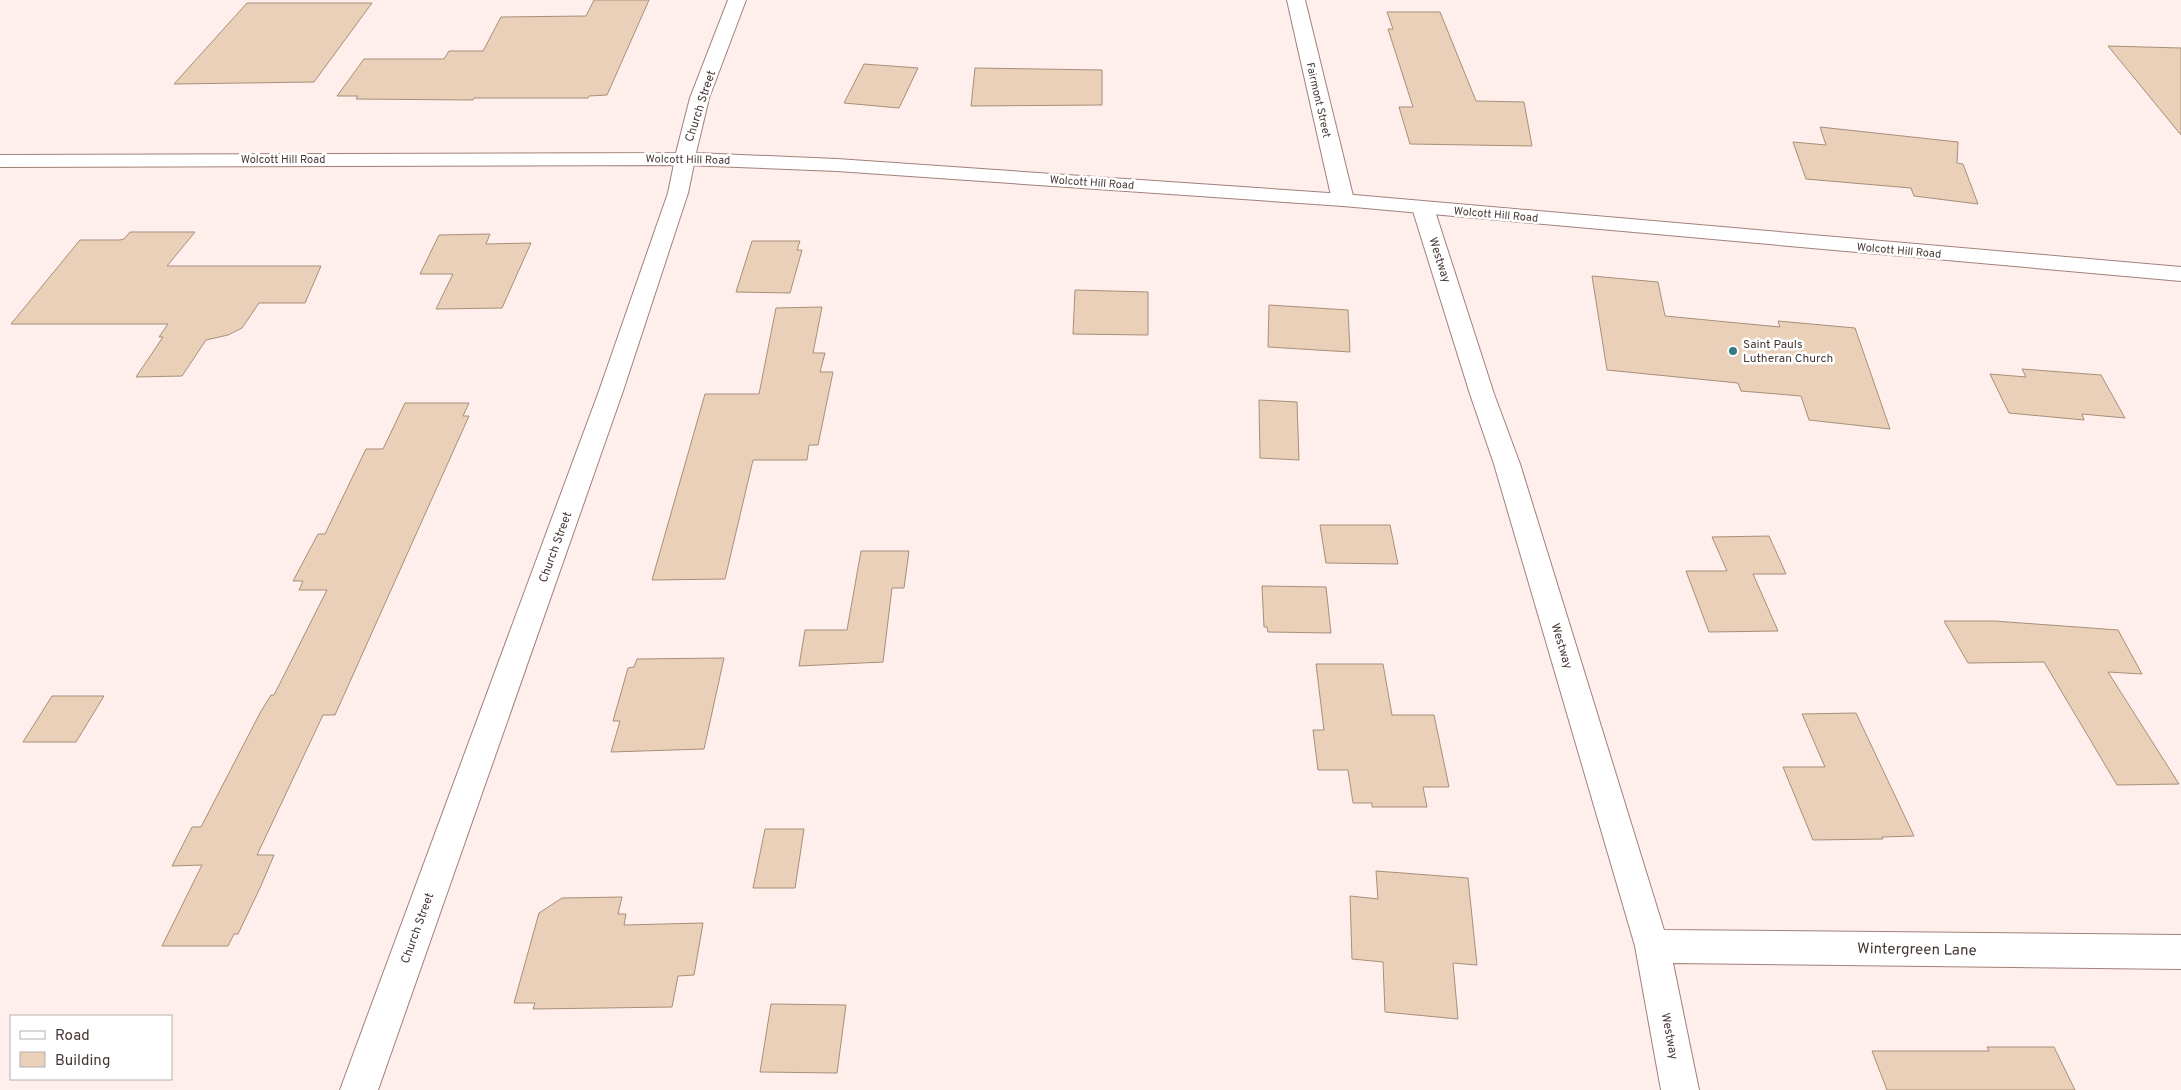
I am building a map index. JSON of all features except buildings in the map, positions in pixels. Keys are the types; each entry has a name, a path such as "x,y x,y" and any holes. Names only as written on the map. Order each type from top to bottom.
{"street":[{"name":"Church Street","path":"359,1090 611,391 678,193 694,116 737,0"},
{"name":"Fairmont Street","path":"1296,0 1343,200"},
{"name":"Wolcott Hill Road","path":"0,161 686,159 762,161 970,173 1343,200 2181,274"},
{"name":"Westway","path":"1424,208 1482,394 1507,464 1652,946 1680,1090"},
{"name":"Wintergreen Lane","path":"1652,946 2181,952"}],"place":[{"name":"Saint Pauls Lutheran Church","path":"1733,351"}]}
